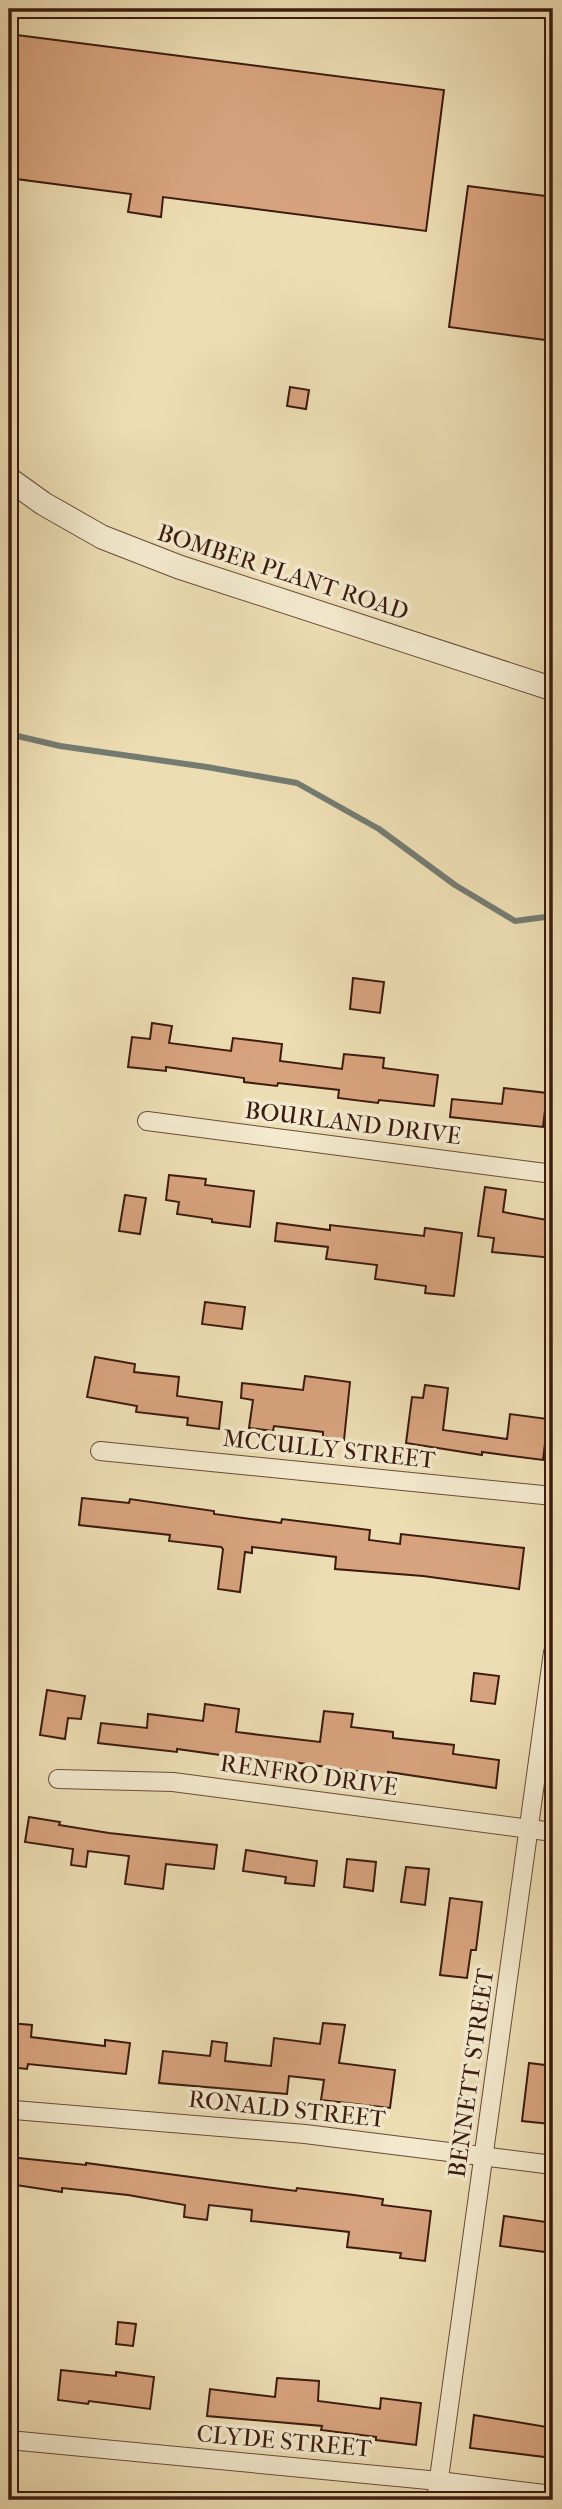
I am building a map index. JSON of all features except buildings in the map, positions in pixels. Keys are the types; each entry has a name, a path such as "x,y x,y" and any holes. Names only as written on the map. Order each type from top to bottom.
{"street":[{"name":"BOMBER PLANT ROAD","path":"9,479 44,504 102,537 179,567 553,689"},
{"name":"BOURLAND DRIVE","path":"147,1121 553,1174"},
{"name":"MCCULLY STREET","path":"100,1451 553,1496"},
{"name":"BENNETT STREET","path":"436,2500 531,1829 553,1652"},
{"name":"RENFRO DRIVE","path":"58,1779 173,1782 553,1832"},
{"name":"RONALD STREET","path":"15,2110 305,2134 553,2165"},
{"name":"CLYDE STREET","path":"9,2440 439,2481 553,2495"}],"waterway":[{"path":"9,734 60,746 297,783 379,829 455,885 515,921 553,916"}]}
